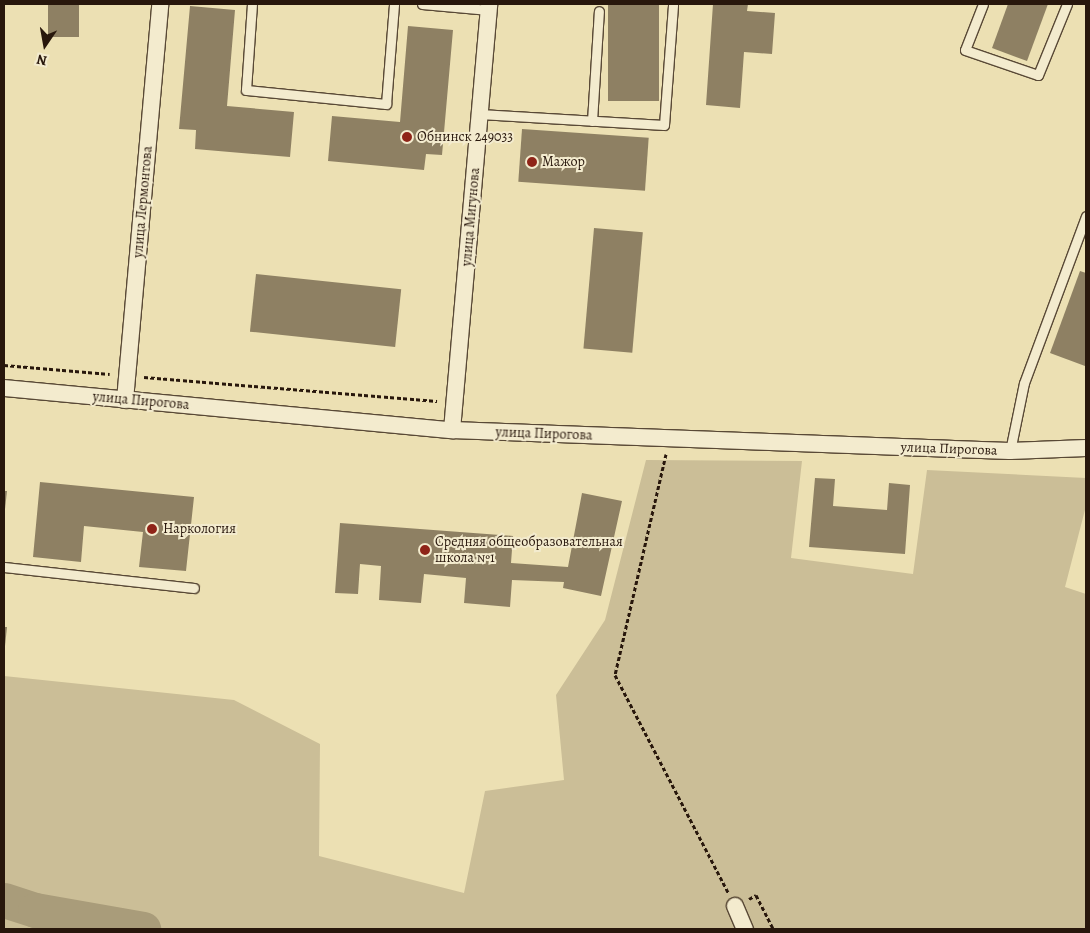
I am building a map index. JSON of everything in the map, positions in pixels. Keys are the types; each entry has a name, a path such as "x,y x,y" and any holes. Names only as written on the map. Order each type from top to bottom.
{"street":[{"name":"улица Лермонтова","path":"126,400 160,4"},
{"name":"улица Мигунова","path":"452,430 489,7"},
{"name":"улица Пирогова","path":"4,388 452,430 1010,451 1086,448"},
{"path":"735,906 745,929"}],"lane":[{"path":"252,4 246,90 386,104 394,4"},
{"path":"422,4 489,7"},
{"path":"480,114 664,125 673,4"},
{"path":"983,4 965,50 1038,75 1067,4"},
{"path":"592,121 599,12"},
{"path":"1010,451 1024,383 1086,216"},
{"path":"4,567 194,588"}],"path":[{"path":"4,365 455,402"},
{"path":"670,439 615,674 735,906"},
{"path":"771,925 773,929"}],"shaded area":[{"path":"646,460 802,461 791,558 913,574 927,470 1086,478 1086,506 1065,587 1086,594 1086,929 4,929 4,676 234,700 320,744 319,856 464,893 485,791 564,780 556,695 605,620"}],"building":[{"path":"48,4 79,4 79,37 48,37"},
{"path":"608,4 659,4 659,101 608,101"},
{"path":"713,4 748,4 747,11 775,13 772,54 744,52 740,108 706,105"},
{"path":"1008,4 1048,4 1027,61 992,48"},
{"path":"190,6 235,10 227,106 294,112 290,157 195,149 196,130 179,129"},
{"path":"408,26 453,30 442,155 426,154 424,170 328,161 332,116 400,122"},
{"path":"522,129 649,138 645,191 518,182"},
{"path":"594,228 643,232 632,353 583,349"},
{"path":"1080,271 1086,273 1085,366 1050,353"},
{"path":"256,274 401,289 395,347 250,332"},
{"path":"815,478 835,479 833,506 887,510 889,483 910,485 905,554 809,547"},
{"name":"Наркология","path":"40,482 194,497 186,571 139,567 143,532 84,526 81,562 33,557"},
{"path":"4,491 7,491 5,509 4,509"},
{"name":"Средняя общеобразовательная школа №1","path":"582,493 622,501 601,596 563,588 564,582 512,580 510,607 464,603 466,578 424,574 421,603 379,600 381,566 360,564 358,594 335,593 340,523 513,536 511,563 568,567"},
{"path":"4,627 7,627 5,646 4,646"}],"waterway":[{"path":"4,900 35,910 143,929"}],"place":[{"name":"Обнинск 249033","path":"407,137"},
{"name":"Мажор","path":"532,162"},
{"name":"Наркология","path":"152,529"},
{"name":"Средняя общеобразовательная школа №1","path":"425,550"}]}
